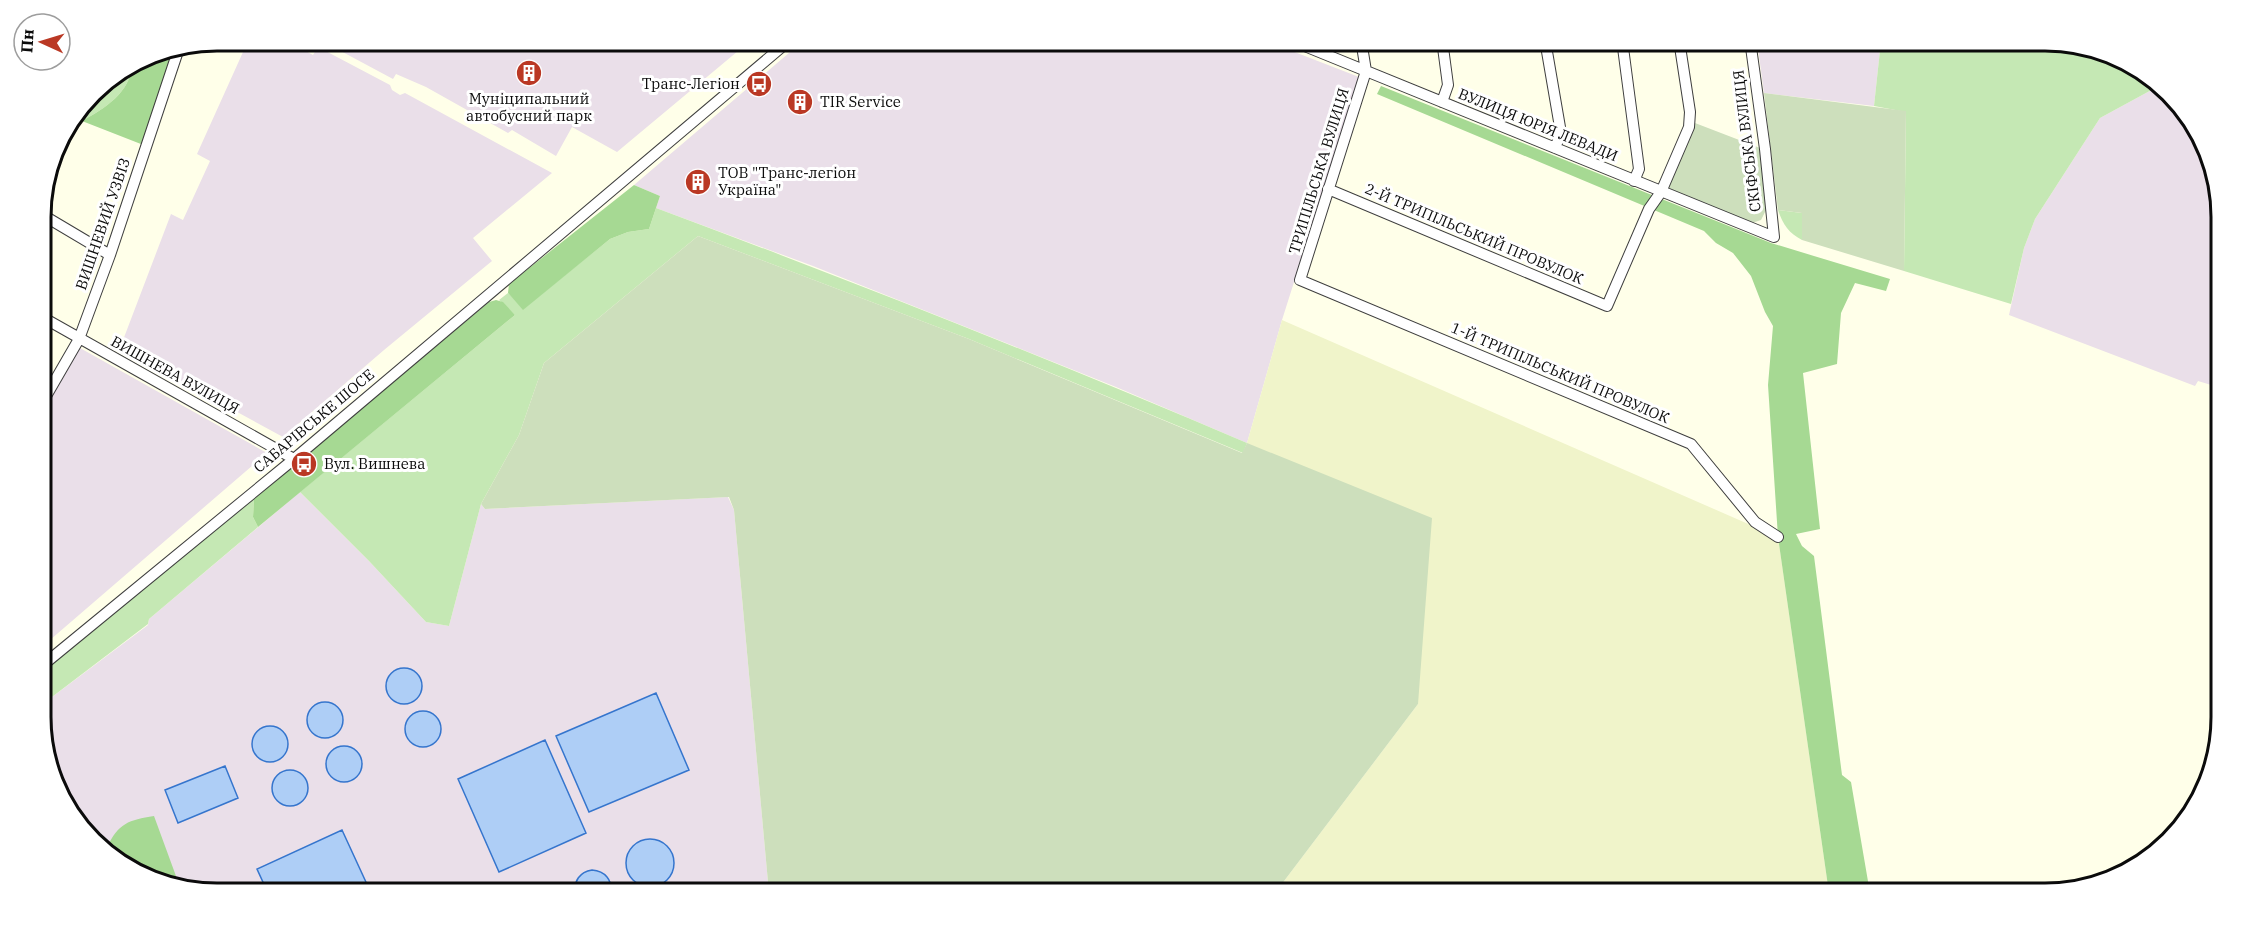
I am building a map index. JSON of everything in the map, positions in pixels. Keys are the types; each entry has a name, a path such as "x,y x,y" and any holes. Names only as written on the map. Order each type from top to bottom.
{"street":[{"name":"САБАРІВСЬКЕ ШОСЕ","path":"51,657 294,459 777,51"},
{"name":"ВУЛИЦЯ ЮРІЯ ЛЕВАДИ","path":"1322,51 1366,71 1773,237"},
{"path":"1363,51 1366,71"},
{"path":"1442,102 1449,85 1444,51"},
{"path":"1547,51 1561,132 1555,148"},
{"path":"1623,51 1639,169 1635,181"},
{"path":"1661,192 1689,127 1690,112 1680,51"},
{"name":"СКІФСЬКА ВУЛИЦЯ","path":"1752,51 1765,149 1773,237"},
{"name":"ВИШНЕВИЙ УЗВІЗ","path":"51,388 79,339 110,255 176,56"},
{"name":"ТРИПІЛЬСЬКА ВУЛИЦЯ","path":"1300,280 1366,71"},
{"name":"2-Й ТРИПІЛЬСЬКИЙ ПРОВУЛОК","path":"1328,189 1607,306 1649,209 1661,192"},
{"path":"51,220 110,255"},
{"name":"1-Й ТРИПІЛЬСЬКИЙ ПРОВУЛОК","path":"1300,280 1691,444 1755,522 1778,537"},
{"name":"ВИШНЕВА ВУЛИЦЯ","path":"51,322 294,459"}],"shaded area":[{"path":"243,51 306,51 313,55 316,51 326,51 390,85 392,90 400,95 405,93 552,173 473,238 492,261 283,437 120,348 171,214 183,220 210,161 197,154"},
{"path":"341,51 738,51 617,152 572,127 556,156 512,130 508,133 426,87 396,74 393,79"},
{"path":"791,51 1292,51 1359,77 1282,320 1247,443 1116,387 813,266 656,208 660,196 634,185"},
{"path":"1758,51 1880,51 1874,106 1764,93"},
{"path":"2151,90 2170,108 2194,144 2210,196 2211,385 2198,381 2195,386 2009,315 2024,248 2035,219 2100,118"},
{"path":"80,348 267,453 51,639 51,397"},
{"path":"300,492 426,622 449,626 481,504 485,509 728,497 734,510 768,883 217,883 196,882 174,877 144,866 108,842 92,826 68,790 54,749 51,698 148,625 149,619"}],"green space":[{"path":"1880,51 2066,52 2118,68 2151,90 2100,118 2035,219 2024,248 2011,304 1904,271 1906,112 1874,106"},
{"path":"176,56 146,146 82,121 115,99 127,84 130,76 134,73"},
{"path":"130,76 127,84 115,99 82,121 108,92"},
{"path":"1381,86 1771,243 1890,279 1886,291 1855,283 1841,313 1837,364 1803,373 1820,529 1796,534 1802,546 1814,556 1842,775 1851,782 1868,883 1828,883 1778,537 1768,385 1773,326 1751,276 1733,253 1716,243 1704,231 1377,94"},
{"path":"1764,93 1906,111 1904,271 1802,240 1802,213 1778,210"},
{"path":"1695,123 1760,148 1766,210 1761,220 1752,223 1666,190"},
{"path":"634,185 660,196 649,229 628,232 610,239 523,310 508,293 509,284"},
{"path":"656,208 953,322 1174,412 1247,443 1243,453 969,339 698,236 544,363 519,435 481,504 449,626 426,622 300,492 515,315 499,300 508,293 523,309 610,239 628,232 649,229"},
{"path":"1778,210 1802,213 1802,240 1787,228"},
{"path":"698,236 969,339 1242,453 1247,443 1432,518 1418,704 1283,883 768,883 734,510 729,497 485,509 481,504 519,435 544,363"},
{"path":"496,300 503,302 515,315 258,527 253,517 254,499 489,302"},
{"path":"1282,320 1778,537 1828,883 1283,883 1418,704 1247,443"},
{"path":"254,499 253,517 258,527 149,619 148,624 51,698 51,659"},
{"path":"154,816 177,878 144,866 109,843 120,828 138,819"}],"water":[{"path":"404,668 417,673 422,686 417,699 404,704 391,699 386,686 391,673"},
{"path":"656,693 689,770 589,812 556,736"},
{"path":"325,702 338,707 343,720 338,733 325,738 312,733 307,720 312,707"},
{"path":"423,711 436,716 441,729 436,742 423,747 410,742 405,729 410,716"},
{"path":"270,726 283,731 288,744 283,757 270,762 257,757 252,744 257,731"},
{"path":"545,740 586,833 499,872 458,779"},
{"path":"344,746 357,751 362,764 357,777 344,782 331,777 326,764 331,751"},
{"path":"225,766 238,798 178,823 165,790"},
{"path":"290,770 303,775 308,788 303,801 290,806 277,801 272,788 277,775"},
{"path":"342,830 366,883 263,883 257,869"},
{"path":"641,840 659,840 670,849 674,858 673,872 664,883 636,883 627,872 627,854"},
{"path":"592,870 601,872 610,883 577,883 578,878"}],"place":[{"name":"Муніципальний автобусний парк","path":"529,73"},
{"name":"Транс-Легіон","path":"759,84"},
{"name":"TIR Service","path":"800,102"},
{"name":"ТОВ \"Транс-легіон Україна\"","path":"698,182"},
{"name":"Вул. Вишнева","path":"304,464"}]}
